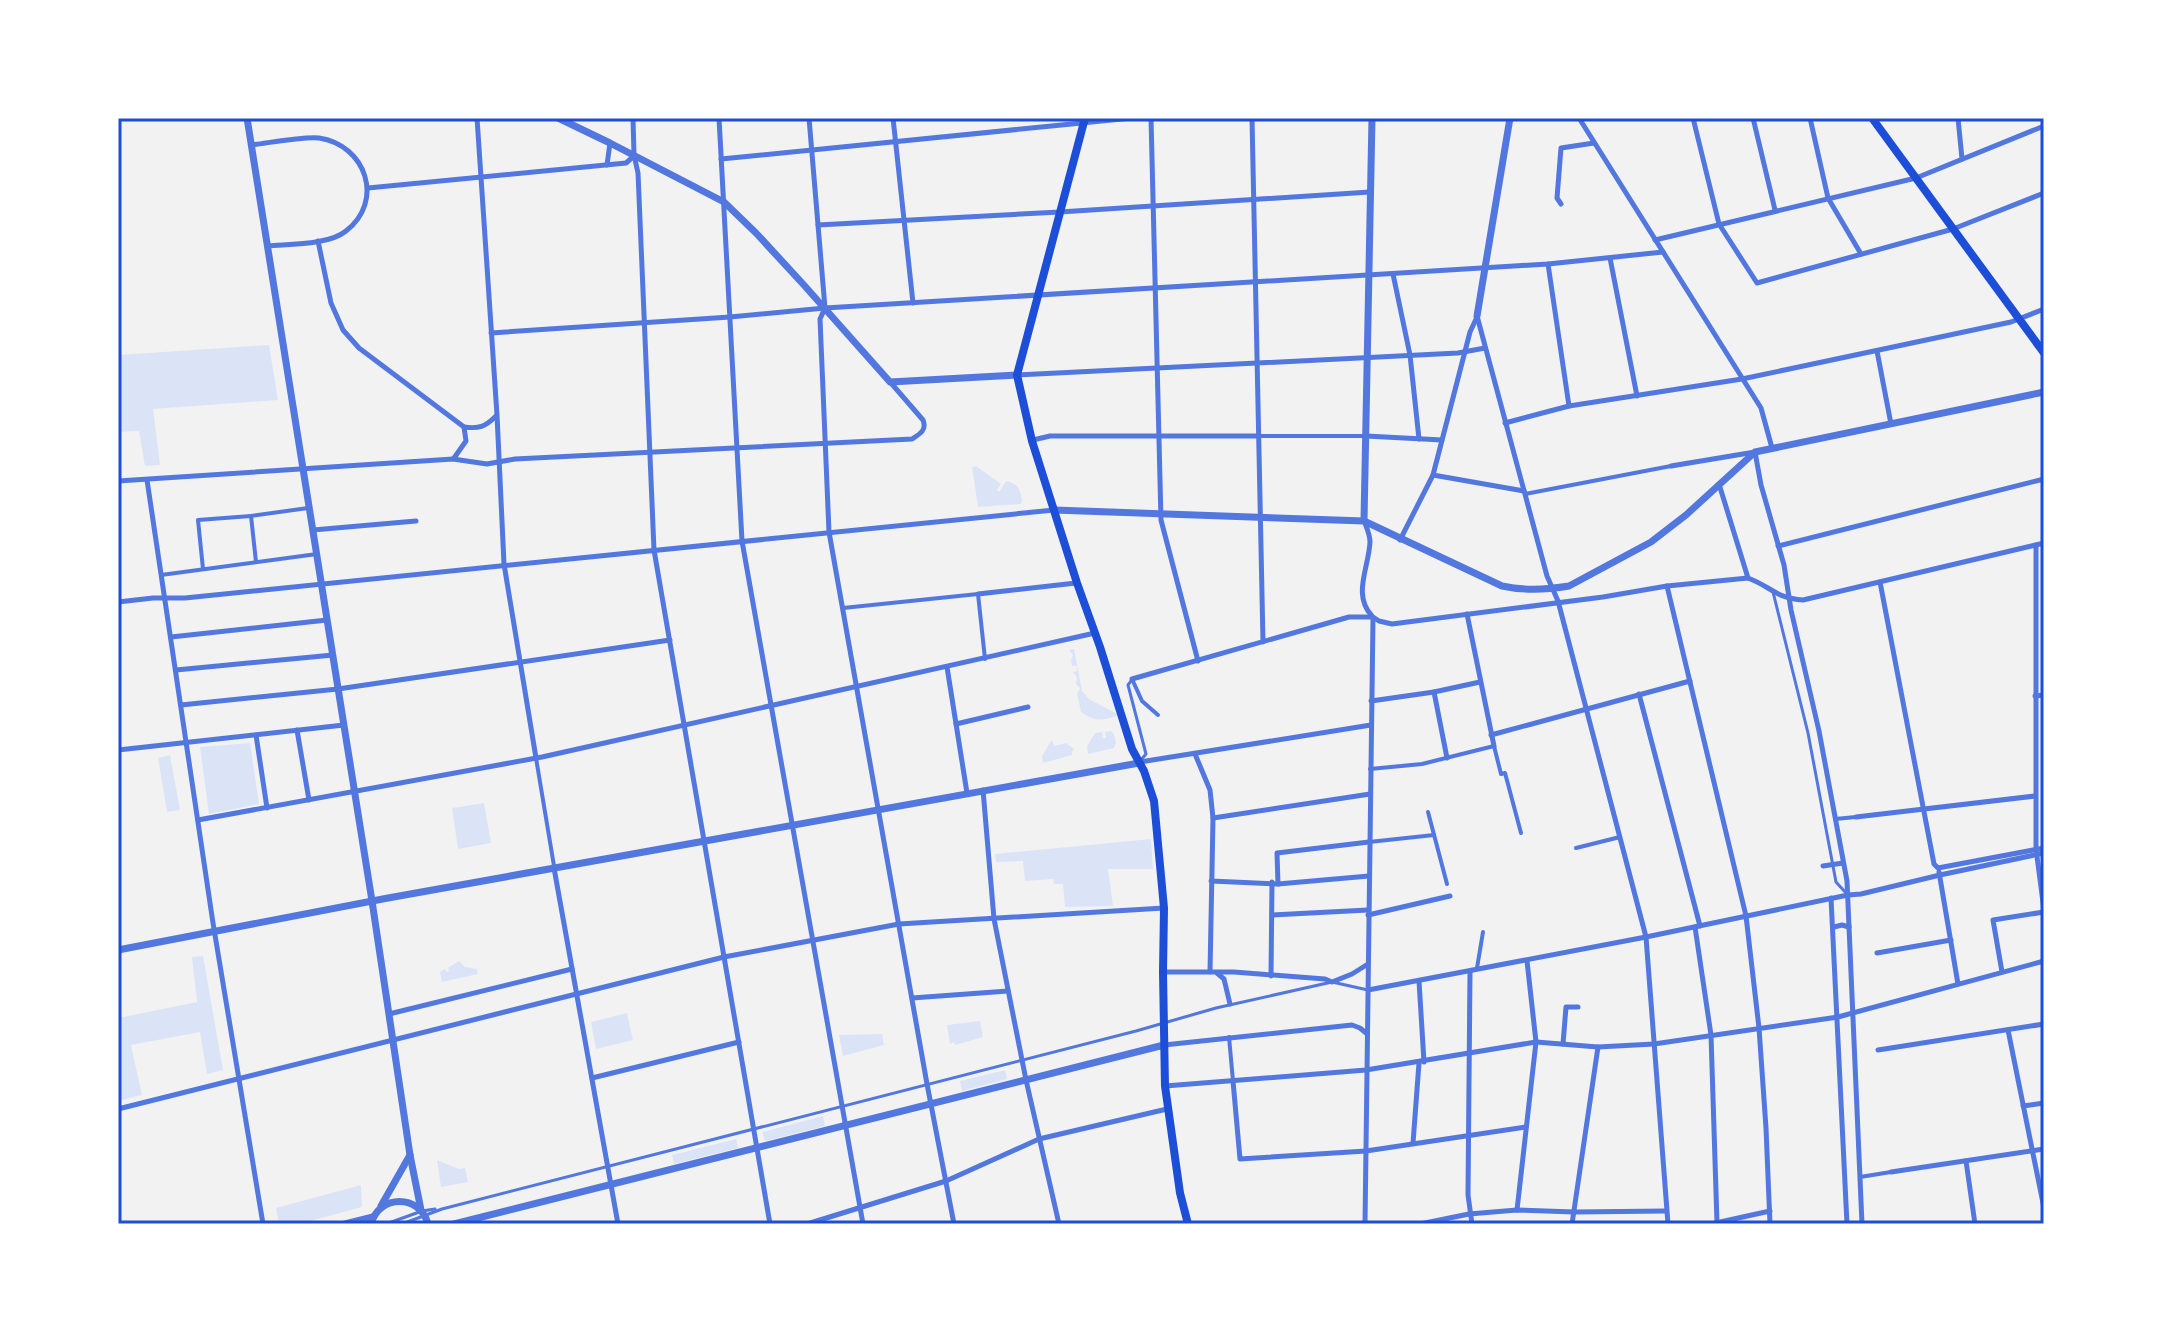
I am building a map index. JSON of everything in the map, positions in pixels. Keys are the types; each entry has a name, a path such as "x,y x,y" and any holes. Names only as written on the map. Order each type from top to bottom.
{"main road":[{"path":"1872,118 2044,353"},
{"path":"1084,120 1017,375 1032,441 1077,583 1132,749 1144,771 1154,801 1164,908 1165,1086 1180,1193 1188,1224"}],"street":[{"path":"247,118 410,1155 422,1212 428,1224"},
{"path":"477,118 504,564 554,868 618,1224"},
{"path":"118,481 453,459 487,464 649,452 912,439 923,432 923,420 825,308 724,202 558,118"},
{"path":"633,118 654,550 770,1224"},
{"path":"719,118 742,541 863,1224"},
{"path":"809,118 825,308 820,319 829,532 954,1224"},
{"path":"893,118 913,303"},
{"path":"721,159 1084,120 1132,118"},
{"path":"1151,118 1161,514 1198,661"},
{"path":"1252,118 1263,642"},
{"path":"1372,118 1364,521 1370,538 1362,591 1366,610 1379,621 1392,624 1667,586 1748,578 1781,597 1803,600 2044,543"},
{"path":"1400,540 1433,475 1470,332 1477,316 1510,118"},
{"path":"1579,118 1761,408 1772,449"},
{"path":"1693,118 1719,224 1757,283 1953,229 2044,193"},
{"path":"1753,118 1775,211"},
{"path":"1810,118 1828,198 1861,254"},
{"path":"1958,118 1962,159"},
{"path":"1655,240 1916,178 2044,126"},
{"path":"251,145 318,137 344,146 364,169 368,188 361,214 345,232 318,241 268,246"},
{"path":"607,165 610,143"},
{"path":"1562,208 1557,198 1561,148 1595,143"},
{"path":"368,188 626,163 634,155"},
{"path":"818,225 1370,192"},
{"path":"318,241 331,303 343,330 359,348 464,427 477,429 486,426 497,415"},
{"path":"491,333 825,308 1548,264 1663,252"},
{"path":"1610,258 1637,396"},
{"path":"1548,264 1569,406"},
{"path":"1393,274 1410,355 1419,439"},
{"path":"1505,423 1569,406 1742,379 2011,322 2044,309"},
{"path":"1477,316 1547,576 1558,601 1646,937 1668,1224"},
{"path":"890,382 1465,352 1485,348"},
{"path":"1877,350 1891,424"},
{"path":"1433,475 1524,492 1772,449 2044,392"},
{"path":"453,459 466,441 464,427"},
{"path":"1032,441 1050,436 1365,436 1442,440"},
{"path":"118,602 1054,510 1364,521 1502,586 1526,591 1554,589 1569,586 1651,542 1686,515 1755,452"},
{"path":"1755,452 1819,731 1848,895 1862,1224"},
{"path":"1778,546 2044,479"},
{"path":"147,480 215,932 263,1224"},
{"path":"1719,484 1748,578"},
{"path":"203,569 198,520 309,508"},
{"path":"251,516 256,562"},
{"path":"313,530 416,521"},
{"path":"2002,972 1993,920 2044,911 2035,796 2036,545"},
{"path":"161,575 317,554"},
{"path":"1880,582 1958,984"},
{"path":"843,608 1077,583"},
{"path":"1667,586 1746,916 1759,1028 1770,1224"},
{"path":"978,594 985,659"},
{"path":"1467,614 1491,735 1521,833"},
{"path":"1158,715 1142,701 1132,679 1349,617 1373,617"},
{"path":"1365,1224 1373,617"},
{"path":"171,637 327,620"},
{"path":"198,820 536,758 1095,633"},
{"path":"181,705 338,689 670,640"},
{"path":"176,670 333,655"},
{"path":"947,667 967,793"},
{"path":"2035,674 2044,673"},
{"path":"1491,735 1690,681"},
{"path":"1371,701 1480,682"},
{"path":"1434,692 1447,758"},
{"path":"1639,694 1698,926 1711,1035 1716,1155 1714,1223 1770,1211"},
{"path":"2035,696 2044,695"},
{"path":"956,724 1028,707"},
{"path":"118,750 344,725"},
{"path":"118,950 983,790 1371,725"},
{"path":"297,730 309,800"},
{"path":"256,735 267,808"},
{"path":"1370,769 1422,764 1494,746"},
{"path":"1195,754 1210,790 1213,818 1213,972"},
{"path":"983,790 994,919 1059,1224"},
{"path":"1213,818 1370,794"},
{"path":"1835,819 2035,796"},
{"path":"1428,812 1447,884"},
{"path":"1271,976 1277,853 1434,835"},
{"path":"1576,848 1620,837"},
{"path":"1368,990 1861,894 1938,871 2040,853"},
{"path":"1938,871 2040,853"},
{"path":"1823,866 1843,863"},
{"path":"1211,881 1275,883 1369,876"},
{"path":"1272,915 1368,912 1450,896"},
{"path":"1831,898 1847,1224"},
{"path":"118,1109 724,957 899,924 1164,908"},
{"path":"1834,927 1849,927"},
{"path":"1472,1224 1469,1214 1473,971 1483,932"},
{"path":"1877,953 1951,940"},
{"path":"1517,1210 1536,1042 1527,961"},
{"path":"1165,1086 1366,1070 1536,1042 1598,1047 1654,1044 1838,1017 2044,961"},
{"path":"1163,972 1213,972 1325,979 1332,982 1368,964"},
{"path":"389,1014 572,969"},
{"path":"1213,972 1224,979 1230,1004"},
{"path":"1413,1143 1421,1062 1419,981"},
{"path":"912,998 1008,991"},
{"path":"1563,1044 1566,1007 1578,1007"},
{"path":"1878,1050 2044,1024"},
{"path":"454,1224 1164,1045 1352,1025 1366,1033"},
{"path":"2008,1030 2044,1204"},
{"path":"1229,1037 1240,1159 1366,1151 1526,1127"},
{"path":"592,1078 739,1042"},
{"path":"1572,1224 1598,1047"},
{"path":"2023,1106 2044,1103"},
{"path":"807,1224 946,1181 1039,1139 1167,1109"},
{"path":"1860,1177 2044,1149"},
{"path":"345,1224 372,1220 410,1155"},
{"path":"1966,1161 1975,1224"},
{"path":"381,1207 394,1201 409,1202 422,1212"},
{"path":"1420,1224 1469,1214 1517,1210 1666,1211"}],"lane":[{"path":"1773,592 1808,733 1836,882 1848,895"},
{"path":"1132,679 1128,685 1146,754 1139,763"},
{"path":"386,1224 422,1212 1230,1004 1332,982 1368,990"},
{"path":"402,1224 422,1212"}],"shaded area":[{"path":"269,345 278,400 153,409 160,465 145,466 139,431 118,432 118,355"},
{"path":"976,466 1001,484 997,490 999,492 1006,481 1016,485 1021,504 978,507 972,467"},
{"path":"1074,649 1082,691 1089,699 1119,715 1099,720 1081,712 1077,694 1080,688 1073,672 1077,671 1077,666 1072,666 1073,655 1069,650"},
{"path":"1111,731 1116,743 1114,748 1088,754 1087,746 1095,733 1102,732 1103,738 1106,738 1105,732"},
{"path":"1051,741 1054,746 1066,743 1074,749 1072,755 1043,763 1042,756"},
{"path":"250,743 259,804 209,814 200,747"},
{"path":"170,755 180,810 167,812 158,758"},
{"path":"484,803 491,843 458,849 452,808"},
{"path":"1151,839 1153,869 1108,869 1113,906 1065,907 1063,884 1054,884 1053,879 1025,881 1023,861 996,862 995,854"},
{"path":"203,956 223,1070 207,1074 200,1032 131,1045 142,1095 118,1101 118,1018 197,1002 192,957"},
{"path":"459,961 465,967 477,969 478,974 442,982 440,972 445,969 449,971 448,968"},
{"path":"627,1013 633,1040 596,1049 591,1022"},
{"path":"980,1021 983,1037 950,1044 947,1025"},
{"path":"882,1034 884,1045 843,1056 839,1035"},
{"path":"1005,1070 1007,1079 962,1091 960,1081"},
{"path":"823,1116 825,1126 765,1141 762,1132"},
{"path":"736,1139 738,1148 674,1164 672,1155"},
{"path":"437,1160 459,1169 465,1168 468,1182 441,1187"},
{"path":"361,1185 362,1207 299,1224 279,1224 276,1208"}]}
